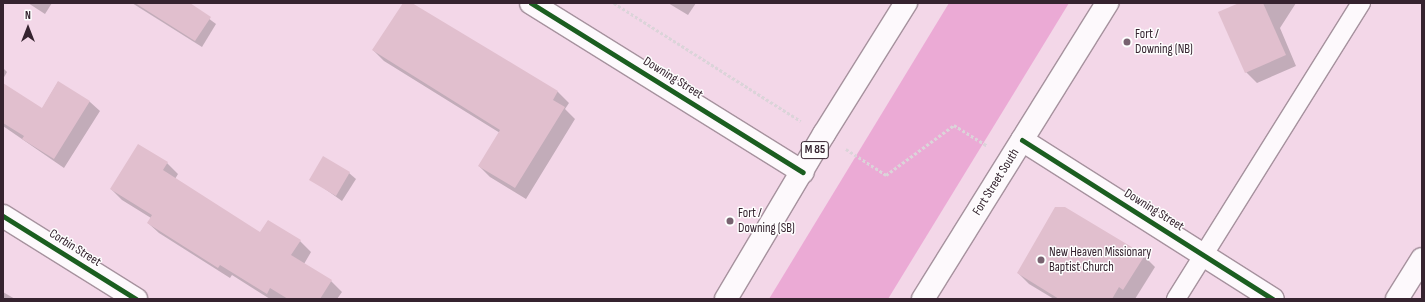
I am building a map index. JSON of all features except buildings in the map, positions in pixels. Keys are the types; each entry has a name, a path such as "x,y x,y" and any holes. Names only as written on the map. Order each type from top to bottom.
{"street":[{"name":"Downing Street","path":"531,3 803,172"},
{"name":"M 85","path":"726,299 803,172 824,134 906,3"},
{"name":"Fort Street South","path":"923,299 1107,3"},
{"name":"Downing Street","path":"1022,140 1273,299"},
{"name":"Corbin Street","path":"3,216 136,299"},
{"path":"1397,299 1422,259"}],"lane":[{"path":"1176,299 1360,3"}],"path":[{"path":"614,3 824,134 886,175 954,125 980,141"}],"shaded area":[{"path":"949,3 1069,3 888,299 769,299"}],"cycle path":[{"path":"531,3 803,172"},
{"path":"1022,140 1273,299"},
{"path":"3,216 136,299"}],"place":[{"name":"Fort / Downing (NB)","path":"1127,42"},
{"name":"Fort / Downing (SB)","path":"730,221"},
{"name":"New Heaven Missionary Baptist Church","path":"1041,260"}]}
